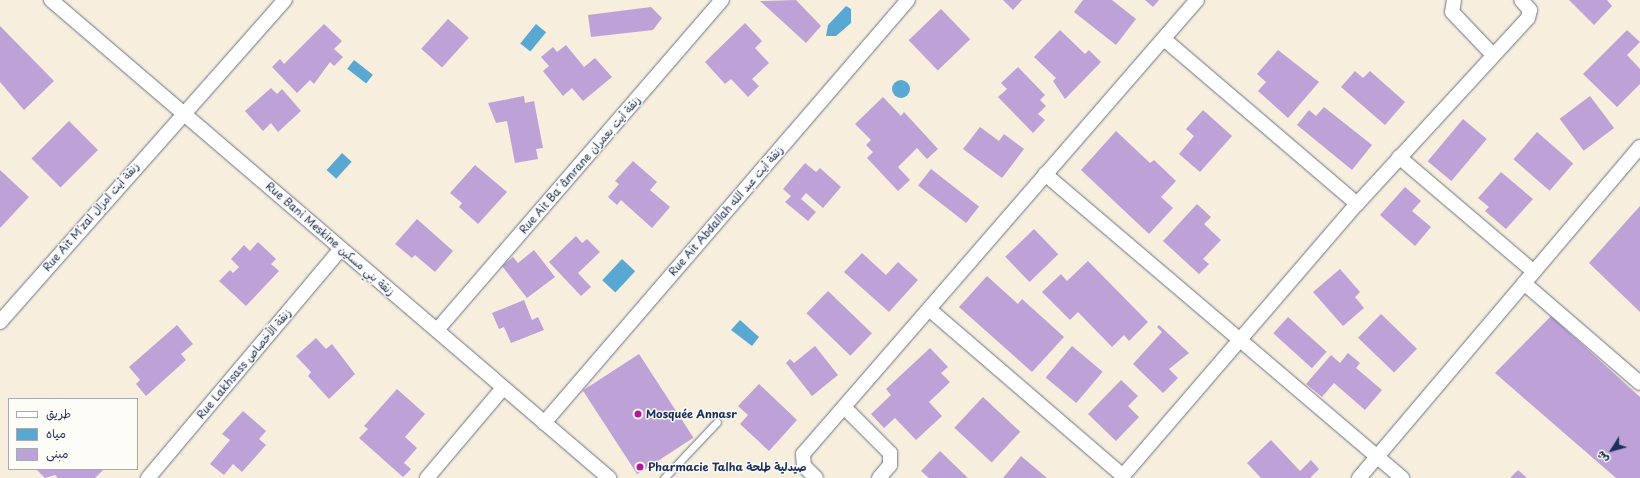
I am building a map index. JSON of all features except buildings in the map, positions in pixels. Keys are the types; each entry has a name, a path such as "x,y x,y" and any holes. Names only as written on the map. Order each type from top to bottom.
{"street":[{"name":"Rue Bani Meskine زنقة بني مسكين","path":"51,0 609,478"},
{"name":"Rue Ait M'zal زنقة أيت امزال","path":"0,322 182,112 285,0"},
{"name":"Rue Ait Ba´âmrane زنقة أيت بعمران","path":"437,330 722,0"},
{"path":"816,478 804,466 803,454 846,408 1045,174 1197,0"},
{"path":"1454,0 1452,12 1493,54"},
{"path":"929,309 1122,477 1239,343 1357,204 1493,54 1528,18 1530,10 1521,0"},
{"name":"Rue Ait Abdallah زنقة أيت عبد الله","path":"544,423 902,2"},
{"path":"1164,39 1357,204"},
{"path":"1359,478 1640,147"},
{"path":"1399,157 1534,272"},
{"path":"1045,174 1239,343 1378,456 1402,478"},
{"name":"Rue Lakhsass زنقة الأخصاص","path":"148,478 341,250"},
{"path":"1524,283 1640,383"},
{"path":"427,478 503,388"},
{"path":"846,408 888,449 890,465 879,478"}],"lane":[{"path":"664,478 718,422"}],"water":[{"path":"846,6 851,9 851,23 836,36 826,36 828,25"},
{"path":"536,24 546,32 530,52 520,43"},
{"path":"354,60 373,75 366,83 347,69"},
{"path":"897,80 905,80 910,85 908,96 905,98 897,98 892,93 892,85"},
{"path":"342,153 352,162 336,179 327,170"},
{"path":"622,259 635,271 615,292 602,280"},
{"path":"740,320 759,337 752,346 731,330"}],"place":[{"name":"Mosquée Annasr","path":"638,414"},
{"name":"Pharmacie Talha صيدلية طلحة","path":"640,467"}]}
